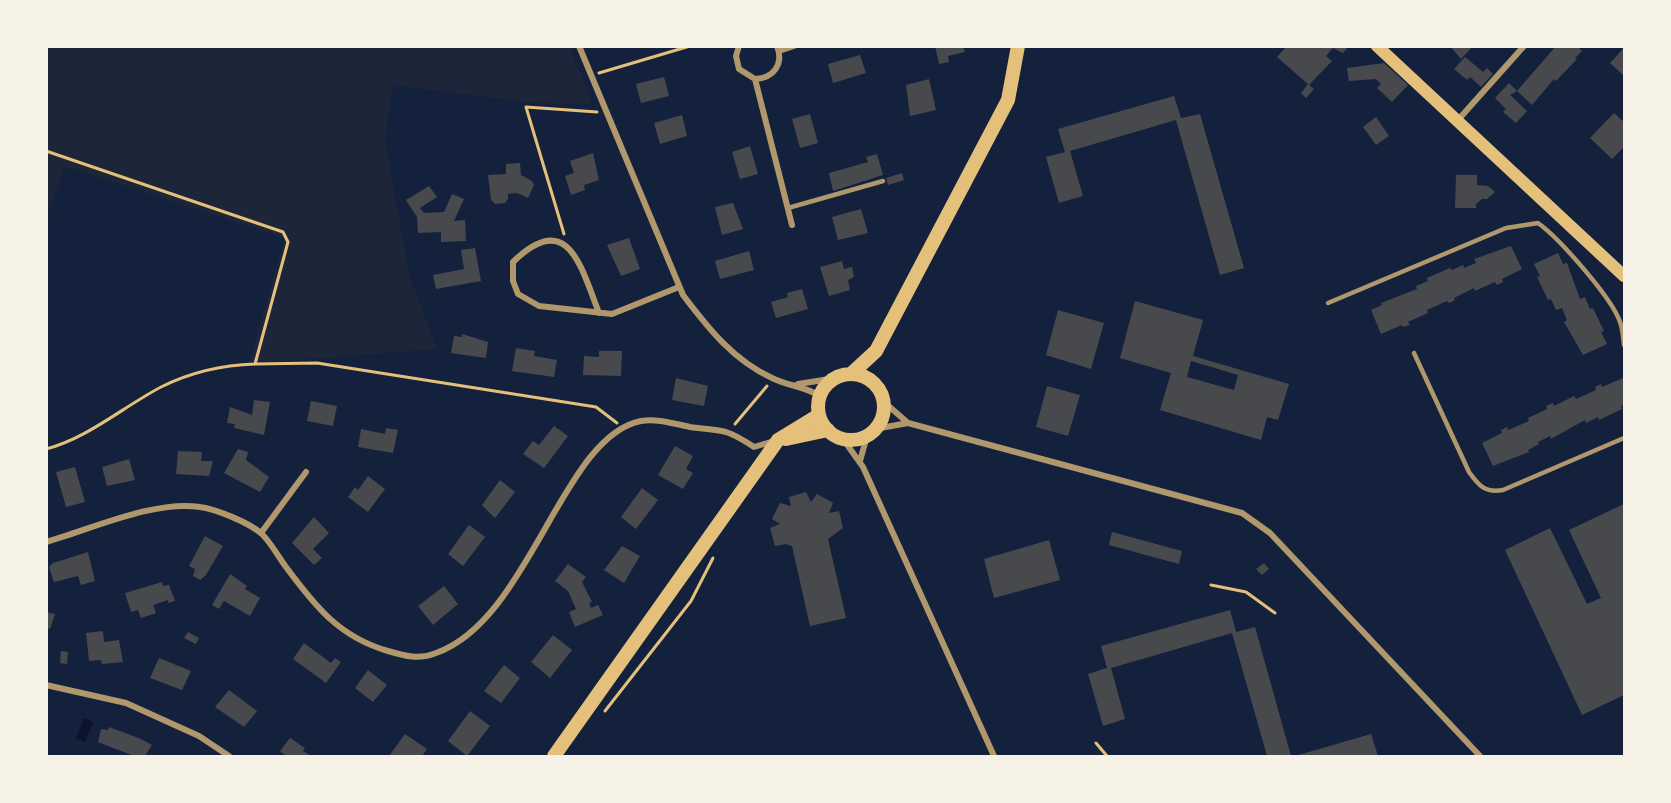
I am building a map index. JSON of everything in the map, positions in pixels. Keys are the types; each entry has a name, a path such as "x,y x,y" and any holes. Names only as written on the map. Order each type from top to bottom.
{"main road":[{"path":"851,374 867,378 874,383 884,402 881,421 871,433 843,439 828,430 819,415 820,396 829,382 851,374 876,351 1008,100 1017,46"},
{"path":"1377,46 1624,276"},
{"path":"874,383 876,351"},
{"path":"554,756 778,440 819,415"},
{"path":"778,440 828,430"}],"street":[{"path":"579,46 679,286 708,328 734,355 773,379 798,385 820,396"},
{"path":"739,46 736,56 739,69 755,79 763,79 775,71 780,58 778,49 794,46"},
{"path":"1458,120 1524,46"},
{"path":"755,79 792,225"},
{"path":"599,313 575,253 567,244 553,239 529,246 513,262 513,280 518,294 539,306 599,313 612,314 679,286"},
{"path":"798,385 836,378"},
{"path":"884,402 908,423 1242,513 1270,532 1480,756"},
{"path":"46,542 160,506 202,507 228,515 261,533 300,586 339,629 371,646 410,658 435,654 462,642 509,591 554,512 588,461 610,436 624,427 650,420 728,433 754,447 778,440"},
{"path":"860,461 871,433 908,423"},
{"path":"843,439 860,461 994,756"},
{"path":"261,533 306,472"},
{"path":"46,685 126,703 199,736 229,756"}],"lane":[{"path":"788,208 883,181"},
{"path":"1328,303 1506,228 1538,223 1567,249 1610,306 1620,321 1624,345"},
{"path":"1414,353 1469,472 1480,487 1491,492 1503,490 1624,438"}],"path":[{"path":"590,76 690,46"},
{"path":"567,244 526,107 605,112"},
{"path":"46,151 283,232 288,242 255,364"},
{"path":"46,448 93,428 162,387 204,371 255,364 317,363 596,407 624,427"},
{"path":"728,433 773,379"},
{"path":"599,720 691,601 717,551"},
{"path":"1212,585 1246,592 1275,613"},
{"path":"1096,743 1107,756"}],"shaded area":[{"path":"47,47 570,47 592,104 534,103 393,85 385,139 409,274 437,349 249,364 285,238 65,166 47,216"},
{"path":"84,718 93,722 85,742 76,738"}],"building":[{"path":"935,46 963,46 965,52 948,56 949,62 939,64"},
{"path":"1287,46 1349,46 1343,53 1333,48 1326,56 1332,61 1309,85 1277,57"},
{"path":"1450,46 1473,46 1461,59"},
{"path":"1556,46 1577,46 1582,51 1532,105 1517,91"},
{"path":"1624,50 1624,76 1610,63"},
{"path":"860,55 866,73 833,83 828,64"},
{"path":"1465,57 1483,72 1487,68 1493,74 1481,87 1470,77 1467,80 1454,69"},
{"path":"1384,63 1408,85 1392,102 1377,88 1381,84 1376,79 1349,81 1347,68"},
{"path":"664,77 669,96 641,103 636,84"},
{"path":"929,79 936,110 910,116 906,85"},
{"path":"1509,83 1517,91 1510,95 1527,111 1516,123 1503,112 1506,109 1495,98"},
{"path":"1308,84 1314,89 1306,98 1301,93"},
{"path":"1174,96 1181,118 1200,114 1244,268 1220,275 1176,120 1070,151 1083,196 1059,203 1046,157 1065,152 1058,129"},
{"path":"1614,113 1624,122 1624,147 1612,159 1590,138"},
{"path":"810,114 818,143 800,148 792,119"},
{"path":"682,115 687,136 660,144 654,123"},
{"path":"1376,117 1389,136 1376,145 1363,127"},
{"path":"750,146 758,174 740,179 732,152"},
{"path":"593,153 599,180 584,185 585,190 571,195 565,176 574,173 570,161"},
{"path":"877,154 883,175 833,191 829,173 868,162 866,157"},
{"path":"520,163 521,175 532,181 534,185 528,198 517,193 508,194 505,203 495,204 491,200 488,175 506,174 506,164"},
{"path":"902,173 904,180 888,185 886,178"},
{"path":"1456,175 1477,175 1477,185 1488,186 1495,192 1476,204 1476,208 1455,208"},
{"path":"429,186 437,197 420,208 424,213 444,212 452,194 464,199 454,221 465,220 466,241 441,242 441,232 418,233 417,217 406,200"},
{"path":"733,203 743,229 722,235 715,207"},
{"path":"861,209 868,233 838,240 832,217"},
{"path":"629,238 640,269 621,276 607,245"},
{"path":"1511,246 1522,269 1502,279 1503,282 1497,285 1495,282 1475,291 1474,288 1449,303 1447,301 1427,310 1428,313 1408,322 1410,325 1403,327 1402,325 1381,334 1371,310 1382,305 1381,303 1417,289 1416,286 1428,281 1427,278 1450,268 1452,270 1463,265 1464,268 1476,263 1474,259"},
{"path":"475,248 481,281 436,289 433,275 464,269 461,250"},
{"path":"749,251 754,270 720,279 715,261"},
{"path":"1558,253 1563,264 1567,263 1580,299 1585,297 1604,331 1601,332 1607,344 1583,355 1564,322 1567,320 1562,308 1556,310 1551,299 1548,300 1537,277 1540,276 1534,264"},
{"path":"842,261 844,269 852,267 854,277 848,280 850,290 829,296 820,267"},
{"path":"802,289 808,309 776,318 771,302 788,297 787,293"},
{"path":"1135,301 1203,320 1193,356 1289,384 1278,420 1267,417 1261,440 1160,410 1171,373 1120,358","holes":["1191,361 1238,375 1234,390 1187,377"]},
{"path":"1058,310 1104,323 1091,369 1046,355"},
{"path":"462,334 488,342 486,358 451,353 454,336 462,337"},
{"path":"516,348 535,351 534,356 557,360 554,377 512,371"},
{"path":"599,351 622,351 621,376 583,375 584,356 599,357"},
{"path":"676,378 708,386 704,406 672,400"},
{"path":"1623,378 1624,405 1621,406 1622,409 1599,420 1598,417 1586,423 1585,420 1551,439 1550,436 1538,442 1539,444 1528,450 1529,452 1493,466 1482,443 1502,433 1501,430 1507,427 1508,430 1529,421 1528,418 1547,409 1546,406 1553,403 1554,406 1574,396 1576,399 1596,390 1595,387 1601,384 1602,387"},
{"path":"1047,386 1080,395 1068,436 1036,427"},
{"path":"254,400 270,402 264,435 234,428 235,424 227,423 230,407 252,415"},
{"path":"311,401 337,406 333,426 307,421"},
{"path":"554,426 568,436 544,468 523,454 533,441 539,445"},
{"path":"386,428 398,430 393,453 358,447 361,429 385,434"},
{"path":"675,446 693,456 686,469 693,473 683,489 658,475"},
{"path":"238,449 248,452 246,460 269,477 260,492 224,473"},
{"path":"178,451 202,452 201,461 213,461 209,476 176,474"},
{"path":"129,459 135,480 107,486 102,467"},
{"path":"75,467 85,502 66,507 56,472"},
{"path":"368,476 385,489 368,512 348,497 355,487 358,490"},
{"path":"500,480 515,492 495,518 482,505"},
{"path":"642,488 658,500 636,529 621,517"},
{"path":"806,492 811,502 817,494 833,503 829,513 839,511 843,528 828,539 846,618 810,626 792,546 786,544 775,546 770,528 780,524 772,519 780,503 791,506 789,497"},
{"path":"1624,504 1624,695 1582,715 1505,550 1550,528 1587,604 1601,598 1569,530"},
{"path":"314,517 329,533 313,549 322,558 314,565 292,543"},
{"path":"469,525 485,537 463,566 448,554"},
{"path":"1112,532 1182,551 1179,564 1109,545"},
{"path":"205,536 223,546 206,575 200,580 193,576 195,569 189,566"},
{"path":"1049,540 1060,580 994,598 984,559"},
{"path":"622,546 640,556 624,583 604,570"},
{"path":"88,552 95,581 81,585 78,576 54,582 49,567 53,563"},
{"path":"1264,563 1269,569 1262,575 1256,569"},
{"path":"568,564 586,577 582,582 592,602 589,603 591,608 598,605 603,615 575,627 569,612 576,609 568,591 555,581"},
{"path":"230,574 247,586 245,589 260,598 250,616 224,601 219,609 212,605"},
{"path":"162,582 163,586 169,585 175,601 168,603 168,600 153,605 156,613 141,618 138,610 131,612 125,593"},
{"path":"444,586 458,604 433,625 418,606"},
{"path":"1230,610 1236,632 1255,627 1291,756 1267,756 1232,633 1111,668 1125,719 1103,726 1088,674 1107,668 1101,646"},
{"path":"46,612 55,614 50,629 46,628"},
{"path":"103,631 104,642 119,640 123,662 102,664 101,660 89,661 86,633"},
{"path":"188,632 199,638 196,644 184,638"},
{"path":"553,635 572,650 550,678 531,662"},
{"path":"304,643 331,663 335,658 341,662 326,683 293,659"},
{"path":"61,651 68,652 67,664 60,663"},
{"path":"159,658 191,671 182,690 150,678"},
{"path":"504,665 520,678 501,703 484,691"},
{"path":"368,670 387,685 373,702 355,688"},
{"path":"229,690 257,711 244,727 215,707"},
{"path":"470,711 490,726 467,756 448,741"},
{"path":"109,727 152,745 145,756 134,756 98,742 101,729 108,730"},
{"path":"405,734 427,749 422,756 389,756"},
{"path":"1371,734 1378,756 1295,756"},
{"path":"290,738 305,748 303,751 311,756 286,756 280,751"}]}
